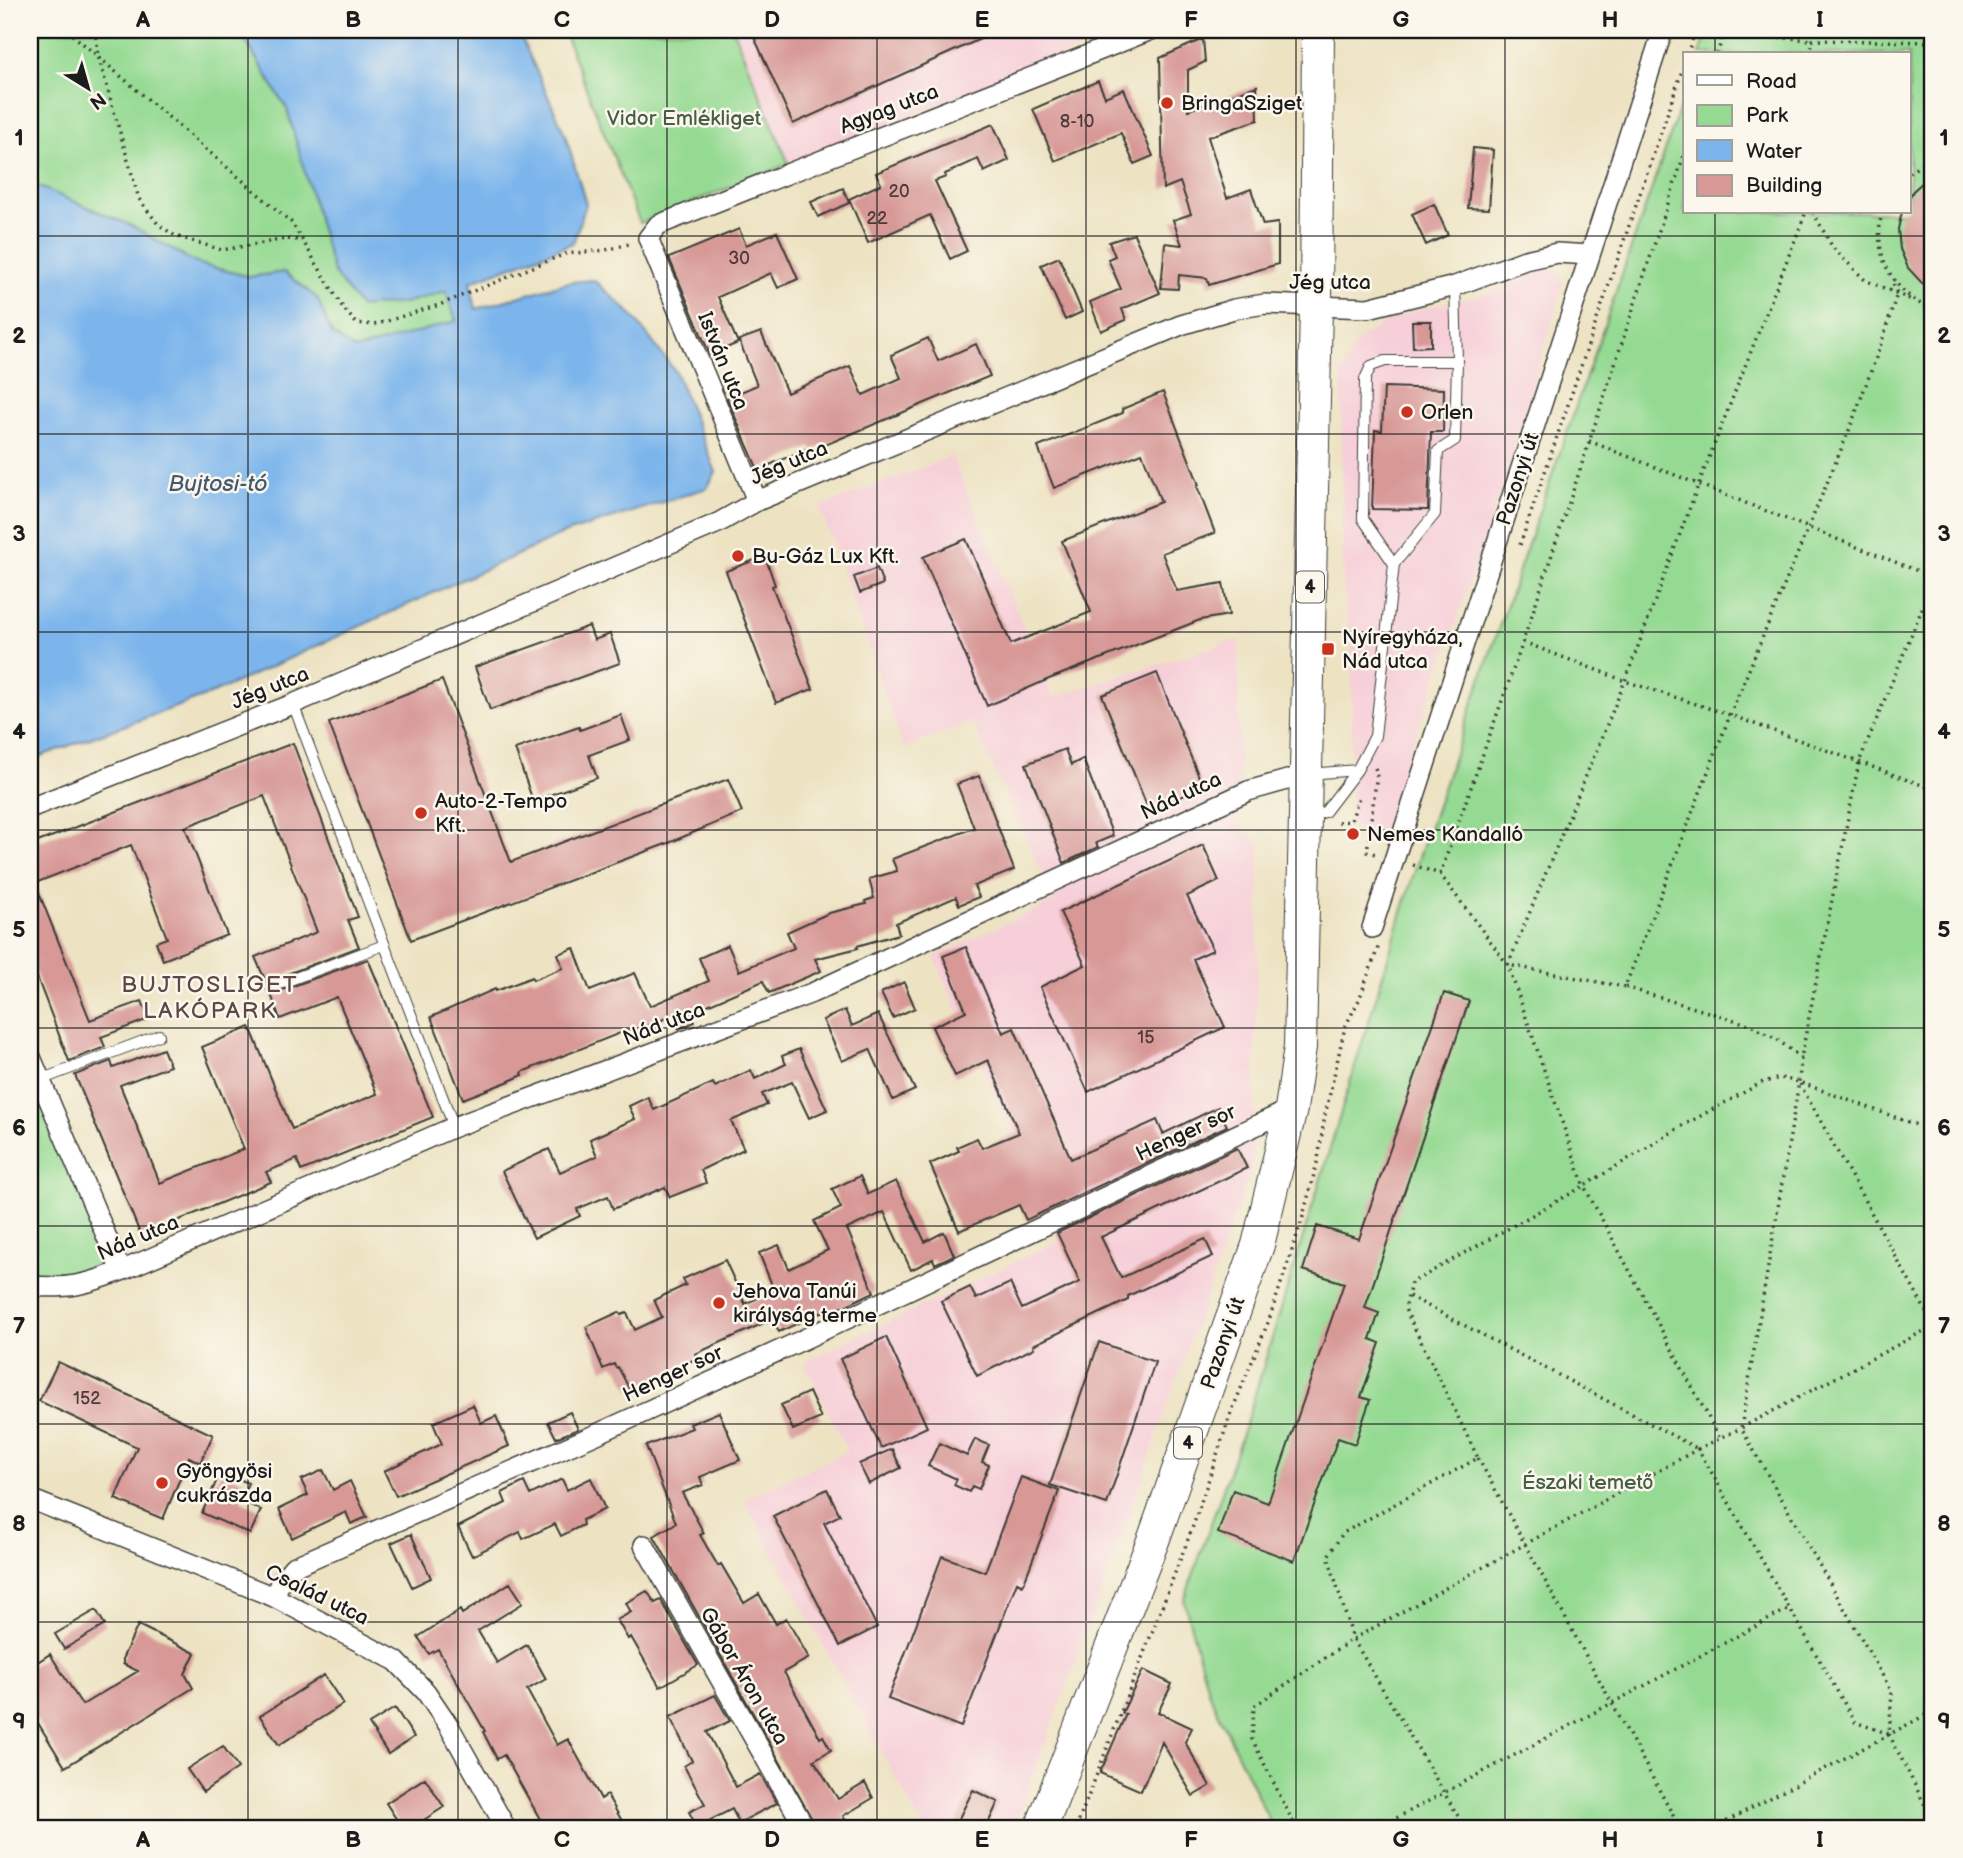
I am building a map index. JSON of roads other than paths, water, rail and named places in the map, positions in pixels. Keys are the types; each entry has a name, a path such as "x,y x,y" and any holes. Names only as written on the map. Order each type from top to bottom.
{"main road":[{"name":"4","path":"1304,825 1316,306 1318,30"},
{"name":"Pazonyi út","path":"1041,1828 1154,1538 1254,1255 1272,1194 1291,1109 1300,1047 1304,825"}],"street":[{"name":"Agyag utca","path":"648,238 658,225 1112,41 1151,30"},
{"name":"Pazonyi út","path":"1377,933 1663,30"},
{"name":"István utca","path":"648,238 757,501"},
{"name":"Jég utca","path":"30,808 293,704 718,523 757,501 1181,325 1234,309 1265,304 1368,308 1455,286 1525,260 1558,253 1590,256"},
{"name":"Nád utca","path":"30,1286 83,1286 121,1271 454,1127 812,993 1248,791 1305,775"},
{"path":"30,1055 121,1271"},
{"name":"Henger sor","path":"274,1597 280,1583 293,1567 599,1433 1291,1109"},
{"name":"Család utca","path":"30,1499 274,1597 396,1661 426,1692 449,1726 506,1828"},
{"name":"Gábor Áron utca","path":"644,1545 805,1828"}],"lane":[{"path":"1304,825 1315,815 1325,812 1357,770 1375,736 1394,564 1435,514 1438,451 1455,440 1455,286"},
{"path":"1394,564 1363,519 1365,379 1371,366 1385,361 1457,361"},
{"path":"293,704 454,1127"},
{"path":"1305,775 1357,770"},
{"path":"271,987 384,945"},
{"path":"40,1080 159,1035"}],"water":[{"name":"Bujtosi-tó","path":"239,30 518,30 565,134 586,204 573,243 470,282 476,309 569,282 594,280 631,314 675,371 716,472 707,488 563,534 211,694 30,760 30,183 130,225 196,263 250,277 284,272 317,298 332,334 355,350 456,321 446,291 404,303 360,307 333,272 287,109"}],"place":[{"name":"BringaSziget","path":"1167,103"},
{"name":"Orlen","path":"1407,412"},
{"name":"Bu-Gáz Lux Kft.","path":"738,556"},
{"name":"Nyíregyháza, Nád utca","path":"1328,649"},
{"name":"Auto-2-Tempo Kft.","path":"421,813"},
{"name":"Nemes Kandalló","path":"1353,834"},
{"name":"Jehova Tanúi királyság terme","path":"719,1303"},
{"name":"Gyöngyösi cukrászda","path":"162,1483"}],"district":[{"name":"BUJTOSLIGET LAKÓPARK","path":"210,998"}],"park label":[{"name":"Vidor Emlékliget","path":"684,118"},
{"name":"Északi temető","path":"1588,1482"}]}
